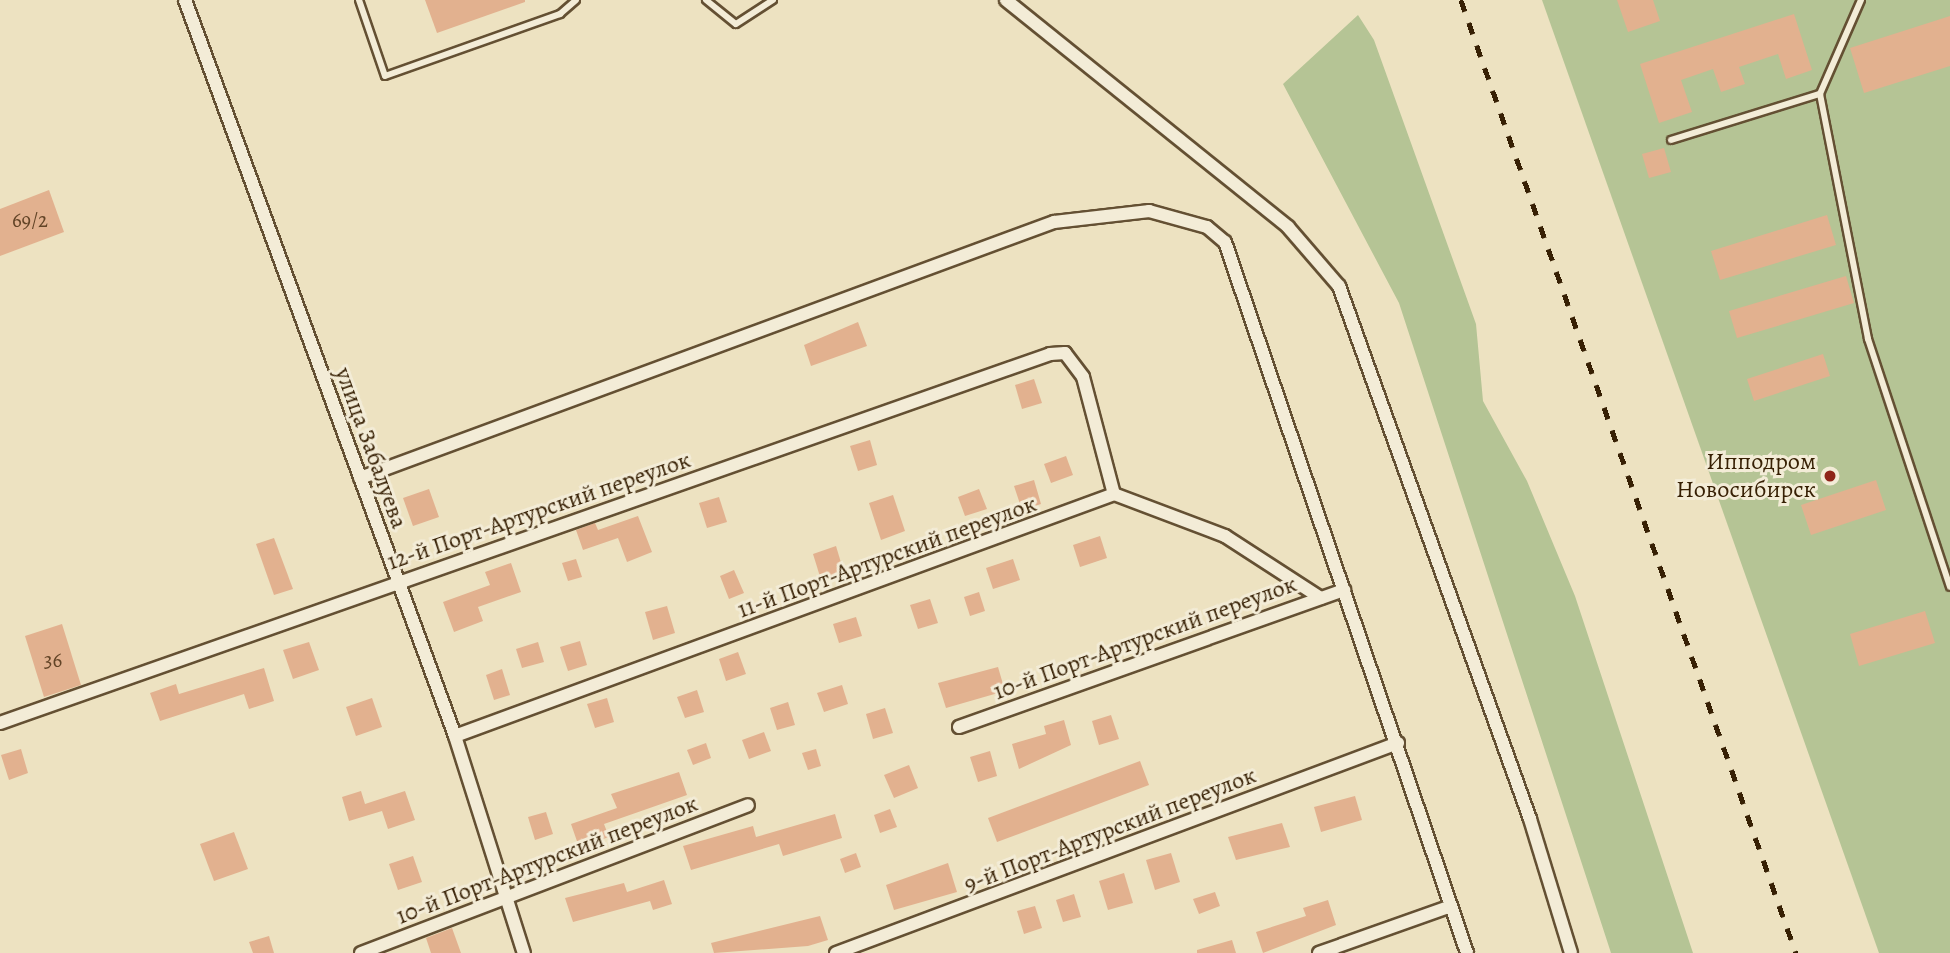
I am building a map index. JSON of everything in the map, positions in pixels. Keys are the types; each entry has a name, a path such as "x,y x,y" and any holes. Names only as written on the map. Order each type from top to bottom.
{"street":[{"name":"улица Забалуева","path":"185,0 455,736 524,953"},
{"path":"1006,0 1278,219 1339,286 1525,805 1571,953"},
{"path":"359,478 1054,222 1149,211 1207,227 1226,242 1467,953"},
{"name":"12-й Порт-Артурский переулок","path":"0,723 1051,354 1065,353 1083,377 1114,494"},
{"path":"1114,494 1225,536 1321,598"},
{"name":"11-й Порт-Артурский переулок","path":"455,736 1114,494"},
{"name":"10-й Порт-Артурский переулок","path":"959,727 1344,590"},
{"name":"9-й Порт-Артурский переулок","path":"835,953 1398,743"},
{"name":"10-й Порт-Артурский переулок","path":"361,953 507,902 748,805"},
{"path":"1319,953 1451,906"}],"lane":[{"path":"359,0 385,76 560,15 576,0"},
{"path":"706,0 736,24 773,0"},
{"path":"1861,0 1820,94 1868,339 1950,587"},
{"path":"1671,140 1820,94"}],"green space":[{"name":"Ипподром Новосибирск","path":"1542,0 1950,0 1950,953 1879,953"},
{"path":"1358,15 1374,40 1476,324 1483,401 1527,481 1575,596 1693,953 1611,953 1399,303 1283,84"}],"building":[{"path":"425,0 525,0 525,2 437,33"},
{"path":"1617,0 1653,0 1660,21 1628,32"},
{"path":"1794,14 1812,70 1786,79 1778,54 1739,67 1745,84 1721,92 1713,69 1681,80 1692,112 1659,123 1640,64"},
{"path":"1950,16 1950,66 1864,93 1850,48"},
{"path":"1664,148 1671,172 1649,178 1642,154"},
{"path":"49,190 64,232 0,256 0,209"},
{"path":"1827,215 1836,245 1720,280 1711,251"},
{"path":"1846,276 1854,303 1737,338 1729,311"},
{"path":"858,322 867,346 811,366 804,345"},
{"path":"1823,354 1830,376 1754,401 1747,379"},
{"path":"1034,379 1042,403 1022,409 1015,385"},
{"path":"870,440 877,465 858,471 850,446"},
{"path":"1066,456 1073,475 1051,483 1044,464"},
{"path":"1034,480 1041,504 1022,510 1014,486"},
{"path":"1876,480 1886,510 1811,535 1801,505"},
{"path":"429,489 439,517 413,526 403,498"},
{"path":"979,489 987,509 965,516 958,497"},
{"path":"893,495 905,531 881,540 869,503"},
{"path":"719,497 727,522 707,528 699,503"},
{"path":"638,516 652,552 627,562 618,538 583,550 576,530 595,523 598,530"},
{"path":"1100,536 1107,558 1080,567 1073,545"},
{"path":"274,538 293,589 274,595 256,544"},
{"path":"836,546 845,576 822,583 813,554"},
{"path":"576,559 582,577 568,581 562,563"},
{"path":"1013,559 1020,580 993,589 986,568"},
{"path":"511,563 521,592 478,607 483,621 454,632 443,602 490,585 485,572"},
{"path":"734,570 744,593 729,599 720,576"},
{"path":"979,592 985,611 970,616 964,597"},
{"path":"930,599 938,623 918,629 910,605"},
{"path":"667,606 675,633 653,640 645,612"},
{"path":"1925,611 1935,643 1859,666 1850,634"},
{"path":"856,617 862,636 839,643 833,624"},
{"path":"62,624 81,685 44,697 25,636"},
{"path":"580,641 587,665 568,671 560,647"},
{"path":"309,642 319,670 293,679 283,650"},
{"path":"538,642 544,662 522,668 516,649"},
{"path":"738,652 746,674 726,681 719,659"},
{"path":"998,667 1005,691 946,708 938,683"},
{"path":"264,668 274,701 249,709 244,694 160,721 150,693 176,684 179,694"},
{"path":"502,669 510,695 494,700 486,675"},
{"path":"842,685 848,704 824,712 817,693"},
{"path":"697,690 704,712 685,718 677,697"},
{"path":"372,698 382,727 356,736 346,707"},
{"path":"607,698 614,722 595,728 587,704"},
{"path":"788,702 795,725 777,730 770,708"},
{"path":"885,708 893,733 873,739 866,714"},
{"path":"1111,715 1119,739 1099,745 1092,721"},
{"path":"1064,720 1071,745 1019,769 1012,744 1046,734 1044,726"},
{"path":"764,732 771,751 749,759 742,740"},
{"path":"706,743 711,758 693,765 687,750"},
{"path":"21,749 28,773 9,780 1,755"},
{"path":"816,749 821,766 808,770 802,753"},
{"path":"990,751 997,776 978,782 970,757"},
{"path":"1140,761 1149,785 997,842 988,818"},
{"path":"909,765 918,788 894,798 884,775"},
{"path":"679,772 687,795 604,824 609,837 579,847 571,824 617,808 611,794"},
{"path":"361,791 365,804 405,791 415,820 388,829 382,811 349,821 342,797"},
{"path":"1355,796 1362,820 1321,832 1314,807"},
{"path":"890,809 897,827 880,833 874,815"},
{"path":"546,812 553,834 535,840 528,817"},
{"path":"835,814 842,838 783,856 779,844 691,870 683,846 753,826 756,837"},
{"path":"1282,823 1290,847 1236,860 1228,837"},
{"path":"234,832 248,869 214,881 200,844"},
{"path":"856,853 861,867 845,873 840,859"},
{"path":"1171,853 1180,882 1155,890 1146,860"},
{"path":"413,856 422,882 398,890 389,864"},
{"path":"948,863 957,892 894,910 886,885"},
{"path":"1124,873 1133,903 1108,910 1099,881"},
{"path":"664,880 672,904 653,910 650,901 573,922 565,898 624,883 627,892"},
{"path":"1215,892 1220,906 1199,914 1193,899"},
{"path":"1074,894 1081,917 1063,922 1056,900"},
{"path":"1328,900 1336,925 1263,953 1256,932 1306,916 1303,908"},
{"path":"1035,906 1042,928 1024,934 1017,911"},
{"path":"820,916 828,940 808,946 714,953 711,943"},
{"path":"452,928 461,953 431,953 426,938"},
{"path":"269,936 274,953 253,953 249,942"},
{"path":"1232,940 1236,953 1197,953 1197,950"}],"railway":[{"path":"1461,0 1796,953"}],"place":[{"name":"Ипподром Новосибирск","path":"1830,476"}]}
